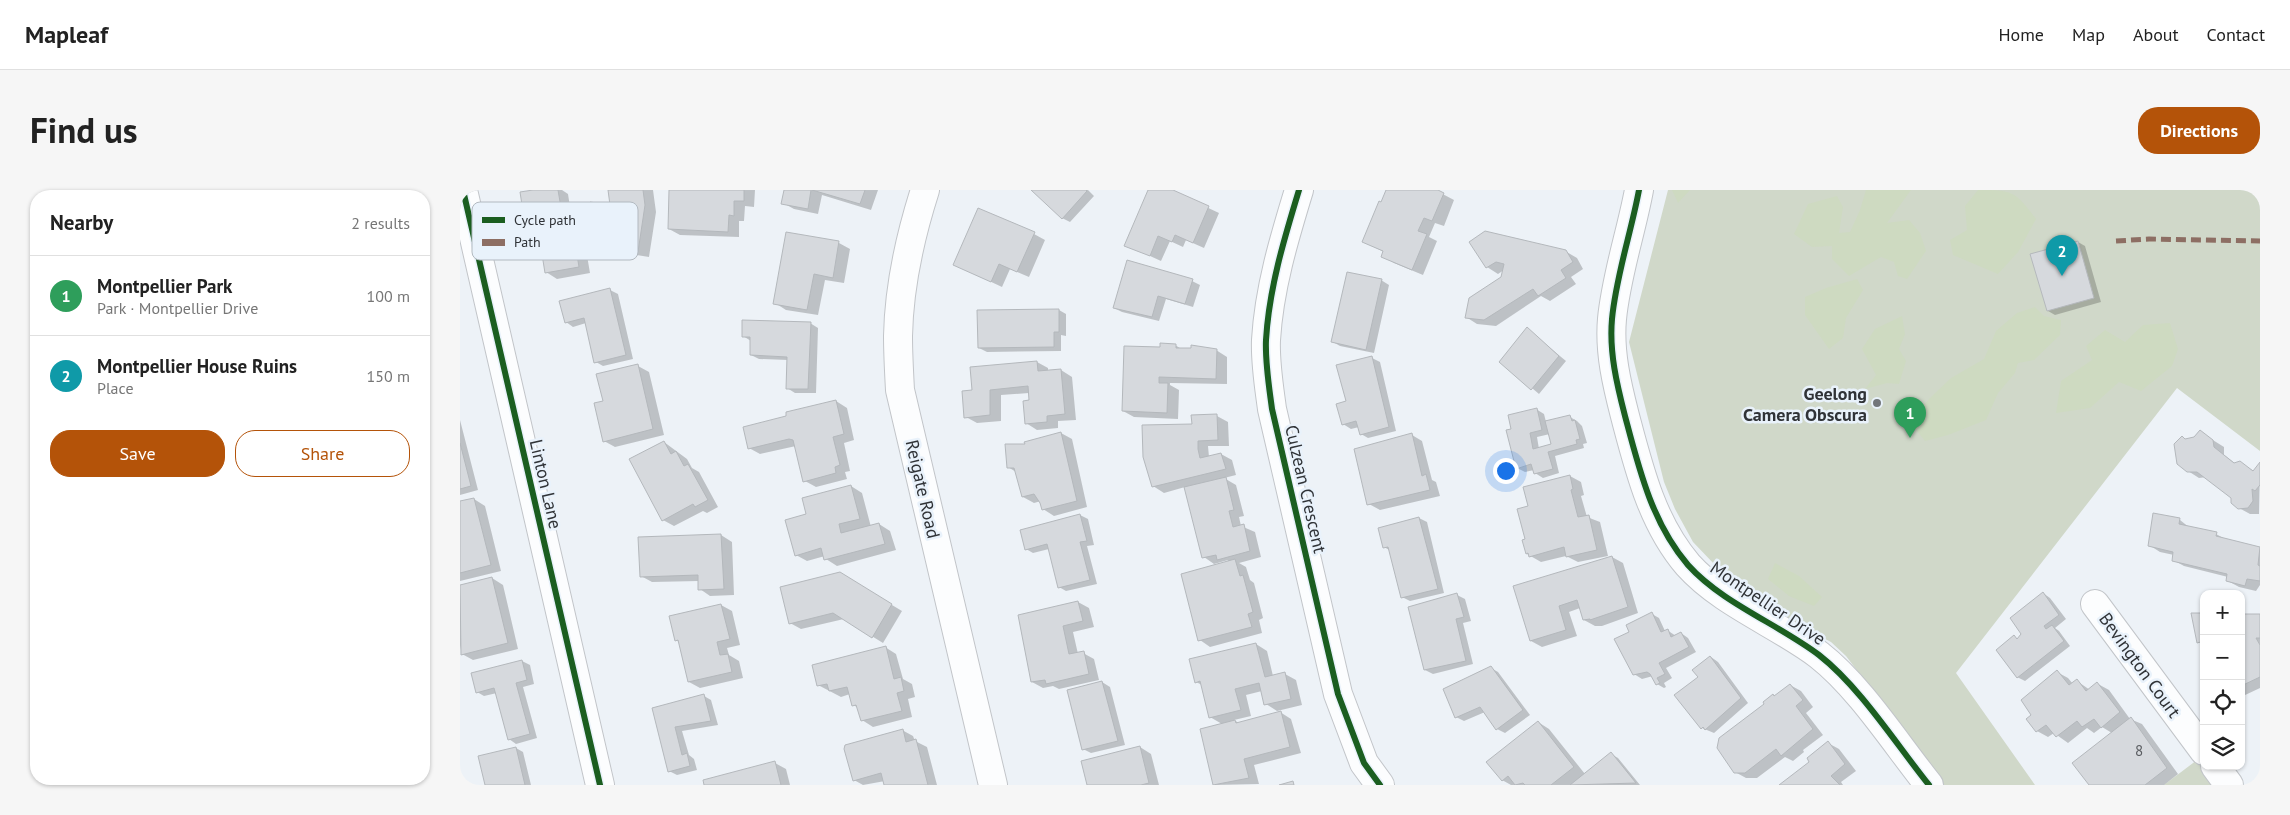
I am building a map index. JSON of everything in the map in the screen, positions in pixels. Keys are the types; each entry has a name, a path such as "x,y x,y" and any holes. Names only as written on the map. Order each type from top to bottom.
{"street":[{"name":"Linton Lane","path":"463,190 472,229"},
{"name":"Reigate Road","path":"926,190 915,222 904,278 898,336 900,390 993,785"},
{"name":"Culzean Crescent","path":"1299,190 1284,242 1268,312 1266,342 1271,400 1338,694 1364,763 1380,785"},
{"name":"Montpellier Drive","path":"1639,190 1617,284 1611,321 1613,364 1636,458 1648,497 1666,534 1689,565 1718,591 1796,639 1820,656 1843,677 1928,785"},
{"name":"Montpellier Drive","path":"1630,235 1652,190"},
{"name":"Linton Lane","path":"479,260 600,785"},
{"name":"Bevington Court","path":"2095,604 2200,742"},
{"path":"2218,770 2229,785"}],"green space":[{"path":"1668,190 2260,190 2260,451 2177,388 1956,673 2035,785 1944,785 1846,656 1831,642 1783,617 1741,590 1693,542 1675,509 1664,482 1629,342"},
{"path":"1672,190 1690,190 1678,203"},
{"path":"1866,190 1911,190 1887,223 1909,220 1920,233 1926,251 1907,279 1898,276 1894,262 1881,257 1849,276 1832,259 1832,246 1812,247 1794,234 1808,204 1837,196 1843,207 1839,233 1850,232 1860,210"},
{"path":"1978,190 2012,194 2023,203 2036,219 2018,252 1998,274 1953,255 1950,240 1967,230 1965,206"},
{"path":"1857,279 1863,290 1846,318 1843,338 1829,349 1805,315 1805,297 1826,288"},
{"path":"2035,307 2044,316 2061,320 2060,335 2034,360 2018,363 2015,373 1998,393 1986,420 1948,435 1925,441 1909,421 1951,378 1984,359 1996,331 2017,313"},
{"path":"1902,316 1905,334 1899,349 1906,361 1899,384 1887,383 1865,389 1876,375 1862,349 1875,329"},
{"path":"2170,323 2178,349 2172,366 2141,391 2119,382 2090,408 2056,413 2061,381 2092,360 2086,346 2105,330 2125,342 2143,325"},
{"path":"1775,563 1799,576 1822,597 1814,606 1789,596 1768,579"},
{"path":"2197,760 2200,764 2200,770 2205,770 2216,785 2164,785"}],"building":[{"path":"558,190 560,202 522,202 520,192"},
{"path":"608,190 643,190 645,205 638,252 638,202 610,202"},
{"path":"669,190 744,190 744,201 734,201 734,216 729,215 728,232 668,229"},
{"path":"784,190 811,190 808,209 781,204"},
{"path":"812,190 865,190 860,204"},
{"path":"1031,190 1086,190 1087,191 1062,219"},
{"path":"1148,190 1173,190 1209,206 1193,243 1175,235 1172,242 1158,236 1150,256 1124,246"},
{"path":"1386,190 1438,190 1444,193 1432,221 1424,218 1418,231 1427,234 1412,270 1381,257 1383,251 1362,242 1379,201 1381,202"},
{"path":"978,208 1035,232 1017,272 999,264 991,282 953,265"},
{"path":"1485,231 1566,250 1573,262 1561,270 1566,278 1538,296 1533,289 1484,320 1465,318 1469,298 1501,277 1504,264 1496,262 1486,268 1469,242"},
{"path":"786,232 839,241 833,278 814,274 807,310 773,304"},
{"path":"2078,241 2094,298 2047,311 2030,254"},
{"path":"543,260 578,260 579,267 545,273"},
{"path":"1127,260 1193,279 1185,304 1158,296 1152,317 1113,308"},
{"path":"1347,272 1382,279 1366,350 1331,342"},
{"path":"610,288 626,355 594,363 584,318 565,323 559,301"},
{"path":"1059,309 1059,332 1054,332 1054,347 978,348 977,310"},
{"path":"742,320 811,322 808,389 786,389 787,357 750,355 750,337 742,337"},
{"path":"1527,327 1559,356 1531,390 1499,362"},
{"path":"1160,343 1176,344 1176,348 1191,348 1191,345 1217,349 1216,379 1159,377 1159,383 1168,383 1167,413 1122,411 1124,346 1160,347"},
{"path":"1372,356 1389,427 1360,435 1356,421 1342,425 1336,404 1346,401 1336,365"},
{"path":"1037,361 1038,371 1061,369 1065,414 1047,416 1047,422 1025,424 1023,401 1029,400 1028,386 990,390 990,415 964,418 962,391 972,390 970,367"},
{"path":"638,364 653,429 603,442 594,403 603,401 596,374"},
{"path":"836,400 844,434 833,437 840,465 835,467 836,473 803,482 793,440 789,439 748,449 743,427 786,416 786,412"},
{"path":"1537,408 1542,430 1530,433 1533,449 1551,444 1545,421 1570,415 1572,421 1575,420 1580,439 1576,440 1577,444 1548,452 1553,469 1534,474 1531,464 1516,469 1506,430 1511,429 1508,415"},
{"path":"1217,414 1218,440 1198,441 1198,449 1200,458 1221,453 1226,469 1152,487 1143,457 1142,425 1192,424 1191,415"},
{"path":"2200,430 2213,440 2214,447 2234,463 2240,461 2253,471 2260,462 2260,485 2255,491 2252,489 2253,501 2248,508 2238,509 2231,503 2231,498 2197,472 2187,472 2177,464 2174,444 2182,436 2185,439 2194,437"},
{"path":"1061,432 1077,501 1042,510 1034,494 1022,497 1014,468 1007,468 1005,444 1025,444 1024,442"},
{"path":"1412,433 1422,476 1426,474 1430,490 1367,505 1354,449"},
{"path":"664,441 671,454 676,451 684,466 688,464 708,500 695,507 693,504 662,521 629,459"},
{"path":"460,443 471,486 460,489"},
{"path":"1570,475 1573,489 1571,490 1578,517 1589,515 1597,550 1566,557 1564,547 1529,557 1528,553 1526,554 1522,540 1525,539 1517,509 1528,506 1523,487"},
{"path":"1226,477 1234,510 1229,511 1233,527 1244,524 1250,551 1217,560 1216,555 1202,558 1184,487"},
{"path":"851,485 860,519 839,524 841,533 879,523 885,544 824,560 821,548 795,556 785,520 806,514 802,498"},
{"path":"474,498 491,565 460,573 460,501"},
{"path":"2153,513 2180,518 2179,524 2217,532 2216,536 2260,547 2258,565 2260,566 2260,581 2247,579 2245,586 2226,581 2227,574 2172,561 2173,552 2148,546"},
{"path":"1080,514 1087,541 1080,542 1090,580 1058,588 1047,544 1025,550 1020,530"},
{"path":"1419,517 1438,589 1401,598 1388,547 1383,548 1378,528"},
{"path":"721,534 724,589 698,590 698,575 640,577 638,537"},
{"path":"1612,556 1628,607 1590,620 1583,620 1577,600 1559,606 1566,630 1530,641 1513,586"},
{"path":"1235,559 1240,576 1243,575 1253,612 1248,614 1252,627 1198,641 1181,574"},
{"path":"840,572 892,604 872,638 833,613 789,624 780,587"},
{"path":"492,577 508,643 461,655 460,585"},
{"path":"2043,592 2059,615 2044,626 2046,629 2052,625 2064,641 2017,678 1996,650 2014,635 2017,639 2021,634 2010,618"},
{"path":"1457,593 1464,617 1456,619 1466,661 1424,670 1408,607"},
{"path":"1078,601 1083,621 1063,626 1069,654 1084,651 1089,674 1046,684 1045,680 1031,682 1018,615"},
{"path":"721,604 730,639 717,642 720,655 728,654 732,672 688,682 678,640 675,641 669,616"},
{"path":"1652,612 1661,632 1668,629 1671,637 1681,632 1689,647 1659,663 1665,674 1657,678 1660,683 1656,685 1647,672 1633,675 1614,639 1629,632 1626,625"},
{"path":"2191,613 2200,613 2200,642 2197,643"},
{"path":"2245,614 2260,614 2260,638 2256,638 2260,645 2260,677 2245,684"},
{"path":"1256,643 1265,677 1285,672 1291,699 1264,705 1259,683 1235,689 1241,710 1209,718 1200,681 1195,683 1189,659"},
{"path":"886,646 894,679 901,677 904,691 897,693 902,711 861,721 856,705 852,706 847,687 829,691 827,684 817,686 812,665"},
{"path":"1710,656 1741,698 1705,730 1703,727 1701,729 1674,695 1698,677 1692,670"},
{"path":"522,660 527,680 516,683 530,734 508,740 494,688 476,693 471,673"},
{"path":"1491,666 1523,710 1496,730 1480,707 1455,718 1443,689"},
{"path":"2057,670 2069,685 2077,679 2086,691 2097,682 2120,712 2101,728 2094,719 2082,727 2077,721 2056,737 2046,725 2036,732 2026,719 2031,715 2021,700"},
{"path":"1102,681 1118,741 1082,750 1067,690"},
{"path":"1790,684 1803,700 1796,706 1813,729 1781,756 1776,749 1745,773 1734,773 1717,748 1719,738 1764,704 1763,702 1773,694 1774,696"},
{"path":"704,694 711,721 675,727 682,755 687,753 690,766 668,772 652,708"},
{"path":"1281,711 1290,747 1244,759 1249,778 1213,785 1200,729 1235,720 1236,723"},
{"path":"2131,717 2167,768 2145,785 2089,785 2072,763"},
{"path":"1538,721 1574,767 1551,785 1525,785 1523,783 1515,785 1508,776 1502,781 1486,762"},
{"path":"903,729 906,742 916,739 928,785 884,785 881,773 853,781 844,749 845,745"},
{"path":"1828,741 1845,764 1831,776 1840,785 1779,785 1809,762 1807,758"},
{"path":"1140,746 1149,783 1141,785 1087,785 1081,761"},
{"path":"516,747 525,785 485,785 478,756"},
{"path":"1611,752 1636,783 1570,785"},
{"path":"775,761 781,785 704,785 703,780"},
{"path":"1293,781 1294,785 1279,785"}],"marked path":[{"path":"2116,241 2149,239 2260,241"}],"cycle path":[{"path":"463,190 472,229"},
{"path":"1299,190 1278,264 1270,302 1266,357 1272,409 1338,694 1364,763 1380,785"},
{"path":"1639,190 1617,287 1611,331 1613,356 1625,416 1648,495 1656,513 1676,549 1702,579 1734,602 1803,644 1834,668 1863,699 1929,785"},
{"path":"479,260 600,785"}],"place":[{"name":"Montpellier House Ruins","path":"2062,276"},
{"name":"Geelong Camera Obscura","path":"1877,403"},
{"name":"Montpellier Park","path":"1910,438"}]}
